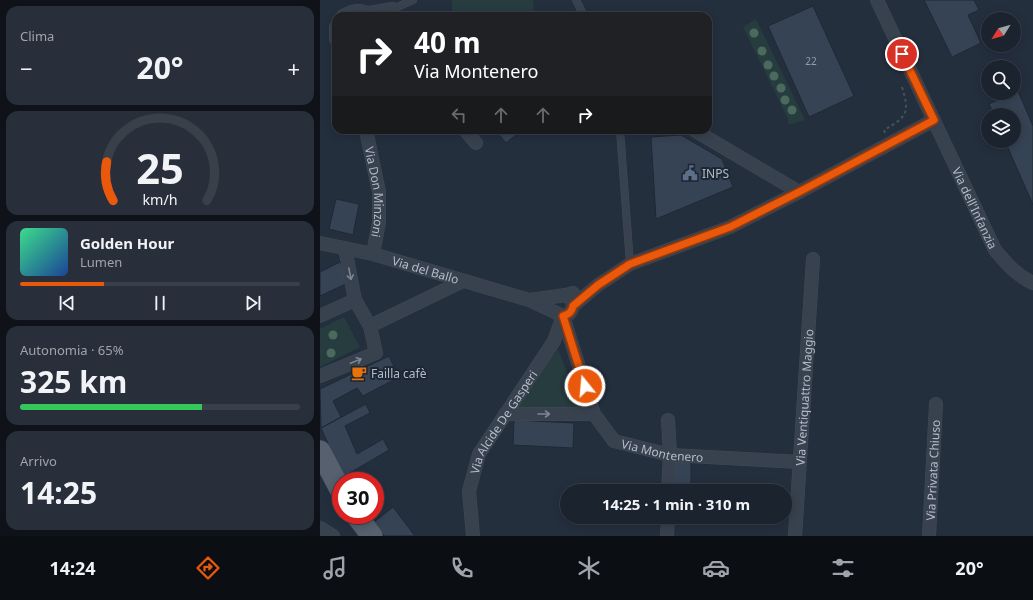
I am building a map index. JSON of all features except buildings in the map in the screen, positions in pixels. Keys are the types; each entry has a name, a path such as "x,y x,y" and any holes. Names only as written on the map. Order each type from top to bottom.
{"main road":[{"path":"320,451 332,474"},
{"path":"363,524 372,536"}],"street":[{"name":"Via dell'Infanzia","path":"877,0 995,250 1018,274 1033,283"},
{"path":"346,9 360,12"},
{"path":"529,300 565,299 598,285 630,264 730,227 934,120"},
{"name":"Via Don Minzoni","path":"367,134 379,192 379,222 373,254"},
{"path":"468,134 476,143"},
{"path":"701,134 799,192"},
{"name":"Via del Ballo","path":"320,243 373,254 529,300"},
{"path":"320,376 376,352 370,326 355,300 345,248"},
{"name":"Via Ventiquattro Maggio","path":"795,536 813,259"},
{"path":"370,326 463,281"},
{"path":"529,300 558,314 569,314 572,310 565,299"},
{"name":"Via Alcide De Gasperi","path":"473,536 469,491 479,454 554,341 558,314 552,306 553,301 565,299"},
{"path":"320,316 355,300"},
{"name":"Via Montenero","path":"558,314 594,414 614,441 670,456 799,462"},
{"name":"Via Privata Chiuso","path":"929,536 936,404"},
{"path":"505,414 594,414"},
{"path":"668,420 670,456 668,484"},
{"path":"667,536 668,524"},
{"path":"320,528 333,536"}],"lane":[{"path":"390,12 413,0"},
{"path":"576,0 582,12"},
{"path":"620,134 630,264"}],"path":[{"path":"890,143 884,130 904,116 907,105 902,87 914,80"}],"green space":[{"path":"452,0 533,0 534,12 452,12"},
{"path":"756,19 805,120 788,125 788,119 743,27"},
{"path":"344,317 360,347 320,367 320,329"},
{"path":"558,349 581,410 512,410"}],"place":[{"name":"INPS","path":"690,173"},
{"name":"Failla cafè","path":"359,373"}],"route":[{"path":"585,386 563,316 569,314 573,306 598,285 630,264 730,227 934,120 902,54"}]}
